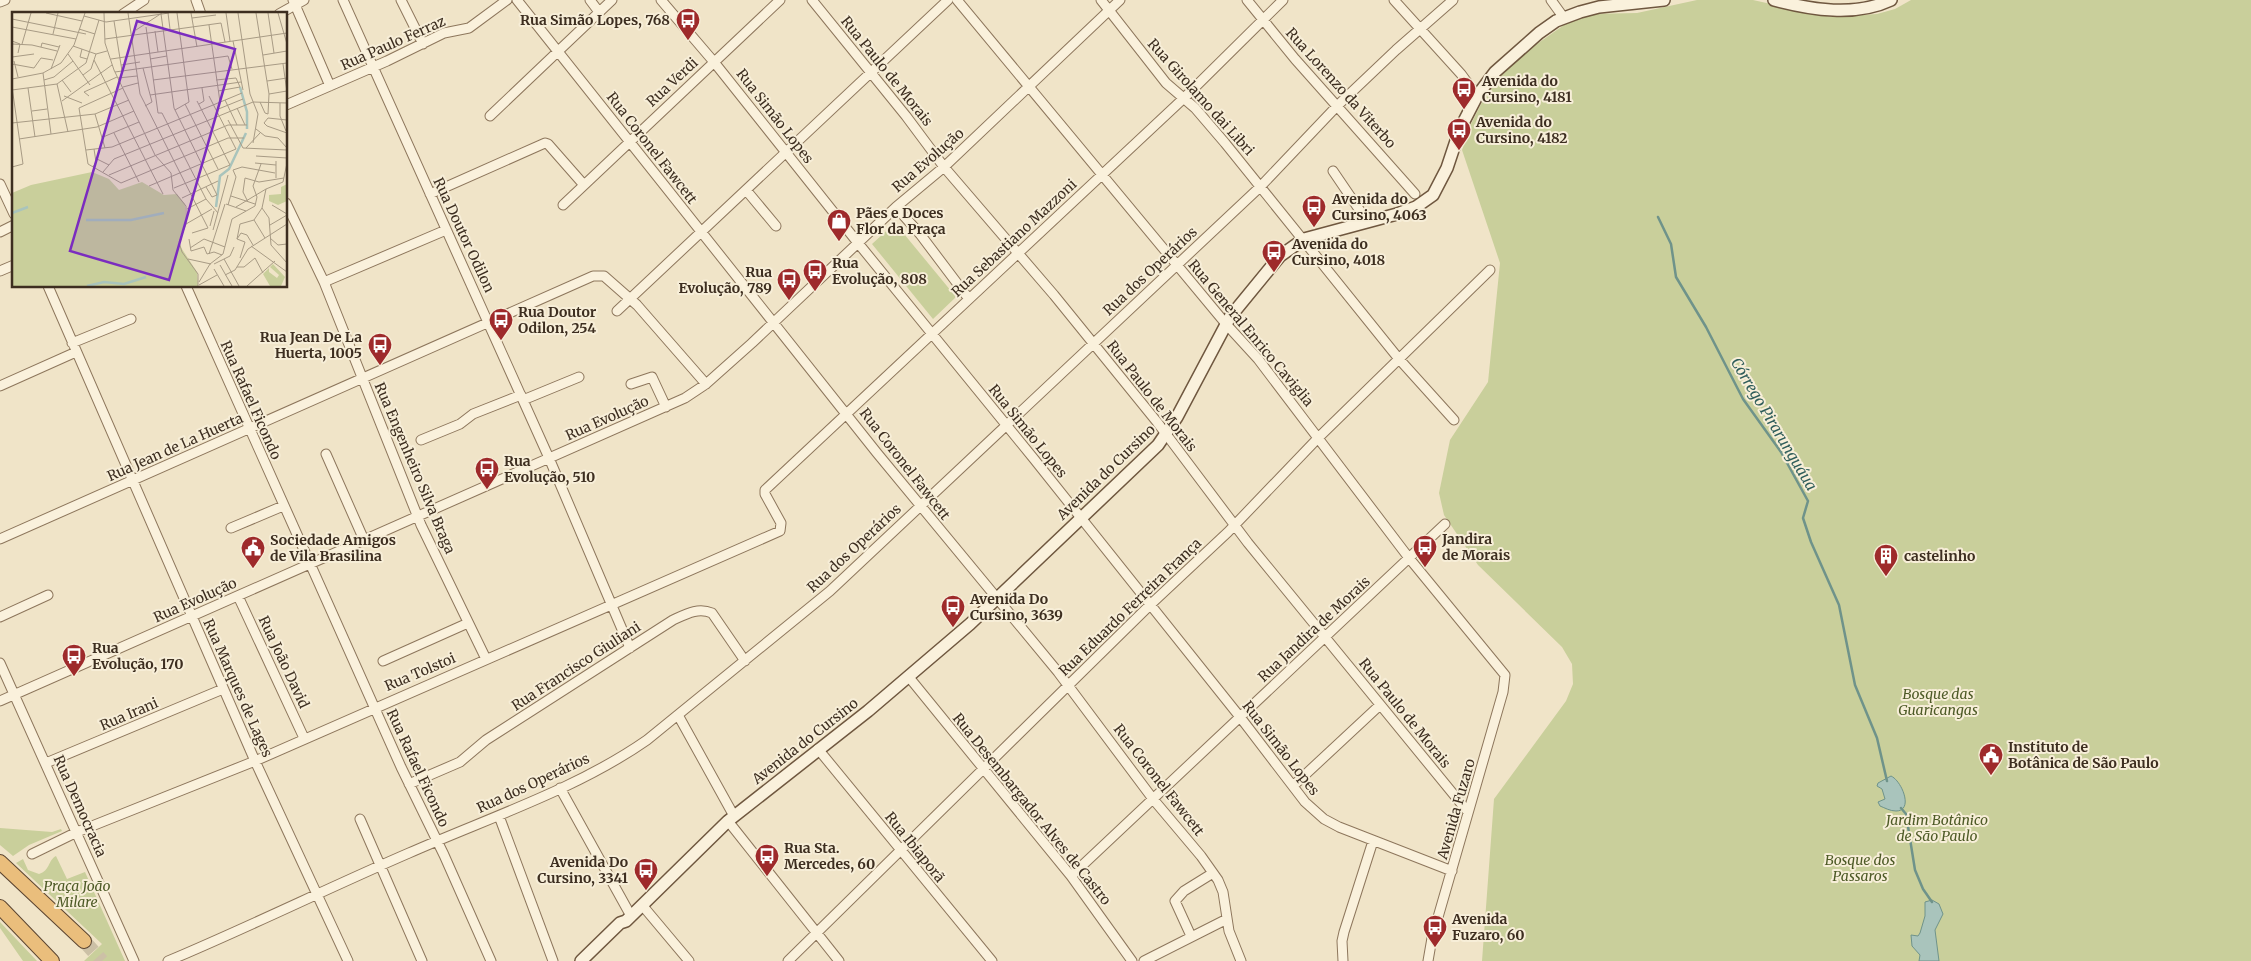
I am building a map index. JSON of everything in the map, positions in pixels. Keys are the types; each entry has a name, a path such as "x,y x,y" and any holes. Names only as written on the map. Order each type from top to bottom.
{"highway":[{"path":"4,866 84,941"},
{"path":"0,907 52,961"}],"main road":[{"name":"Avenida do Cursino","path":"581,961 620,922 628,919 642,906 731,818 970,624 995,598 1131,472 1166,436 1226,324 1280,256 1304,239 1408,210 1423,203 1433,195 1446,168 1460,129 1477,96 1495,72 1539,32 1564,18 1599,7 1664,0"},
{"path":"1774,0 1835,10 1862,10 1891,0"},
{"name":"Avenida do Cursino","path":"590,961 624,928 628,919"}],"street":[{"path":"0,2 5,0"},
{"path":"126,12 144,0"},
{"path":"196,0 200,12"},
{"name":"Rua Doutor Odilon","path":"344,0 489,322 630,648"},
{"path":"401,0 423,44"},
{"name":"Rua Paulo Ferraz","path":"288,104 444,33 476,25 507,0"},
{"name":"Rua Coronel Fawcett","path":"517,0 919,505 1068,686 1153,799 1212,873 1223,892 1226,919 1231,939 1240,961"},
{"path":"590,0 599,12"},
{"path":"490,116 556,51 612,0"},
{"name":"Rua Simão Lopes","path":"661,0 714,62 1081,518 1309,806 1324,819 1374,841 1452,871"},
{"name":"Rua Verdi","path":"563,205 780,0"},
{"name":"Rua Paulo de Morais","path":"812,0 944,167 1093,344 1325,637 1468,812"},
{"path":"617,311 785,151 948,0"},
{"name":"Rua General Enrico Caviglia","path":"957,0 1176,265 1258,360 1319,437 1351,484 1409,558 1498,666"},
{"name":"Rua Girolamo dai Libri","path":"1101,0 1166,83 1184,98 1225,143 1304,239 1398,359 1454,420"},
{"name":"Rua Evolução","path":"0,701 685,398 706,384 896,207 944,167 1120,0"},
{"name":"Rua Lorenzo da Viterbo","path":"1247,0 1263,21 1415,194"},
{"name":"Rua Sebastiano Mazzoni","path":"765,494 766,490 847,413 1184,98 1283,0"},
{"path":"1394,0 1461,74 1477,96"},
{"name":"Rua dos Operários","path":"168,961 380,866 499,816 560,788 632,750 678,715 830,591 919,505 1260,187 1337,106 1453,0"},
{"path":"1551,0 1564,18"},
{"path":"282,12 297,1 330,86"},
{"path":"430,194 545,143 548,144 584,186"},
{"path":"1333,171 1367,221"},
{"path":"0,184 12,210"},
{"path":"746,190 776,226"},
{"path":"896,207 925,240 969,299"},
{"name":"Rua Engenheiro Silva Braga","path":"288,209 324,282 418,517 486,659"},
{"path":"0,232 12,226"},
{"path":"324,282 446,230"},
{"path":"0,271 12,265"},
{"name":"Rua Eduardo Ferreira França","path":"788,961 1150,605 1235,524 1319,437 1490,270"},
{"name":"Rua Jean de La Huerta","path":"0,539 598,275 604,276 630,298"},
{"name":"Rua Marques de Lages","path":"50,288 74,348 191,617 255,761 348,961"},
{"name":"Rua Rafael Ficondo","path":"187,288 283,506 490,961"},
{"path":"630,298 706,384"},
{"path":"0,386 131,319"},
{"path":"421,440 460,424 473,414 579,377"},
{"path":"631,384 652,377 666,407"},
{"path":"326,454 364,540"},
{"name":"Rua Tolstoi","path":"32,854 77,832 255,761 780,531 781,523 765,494"},
{"path":"231,528 283,506"},
{"name":"Rua Jandira de Morais","path":"1071,876 1445,524"},
{"path":"0,617 48,595"},
{"name":"Rua João David","path":"238,596 304,738"},
{"name":"Rua Francisco Giuliani","path":"409,784 460,762 486,740 673,620 690,612 705,610 717,620 745,661"},
{"path":"383,661 468,623"},
{"name":"Rua Democracia","path":"0,663 134,961"},
{"name":"Avenida Fuzaro","path":"1428,961 1432,938 1505,684 1505,675 1498,666"},
{"name":"Rua Desembargador Alves de Castro","path":"908,676 1071,876 1132,961"},
{"name":"Rua Irani","path":"46,763 224,689"},
{"path":"1294,786 1380,705"},
{"path":"678,715 731,818 839,961"},
{"name":"Rua Ibiaporã","path":"818,749 992,961"},
{"path":"560,788 628,919"},
{"path":"499,816 553,961"},
{"path":"360,819 422,961"},
{"path":"1343,961 1342,941 1344,932 1374,841"},
{"path":"1190,936 1174,901 1184,891 1212,873"},
{"path":"642,906 689,961"},
{"path":"1144,961 1226,919"}],"green space":[{"path":"1697,0 1753,0 1831,17 1877,14 1895,9 1911,0 2251,0 2251,961 1482,961 1494,799 1566,701 1573,684 1572,664 1562,647 1478,565 1444,515 1439,493 1450,440 1488,382 1500,263 1462,150 1471,124 1483,100 1500,77 1527,51 1564,25 1588,14 1637,13"},
{"path":"895,223 956,297 933,319 872,244"},
{"path":"0,828 52,832 61,829 62,831 29,845 13,856 0,845"},
{"name":"Praça João Milare","path":"56,856 67,879 85,872 125,961 84,961 102,944 16,863 23,859 28,870 39,874 43,873"},
{"path":"0,922 37,961 23,961 0,928"}],"water":[{"path":"1891,776 1899,784 1904,795 1904,806 1901,810 1890,810 1880,806 1878,802 1885,799 1882,789 1877,786 1878,783"},
{"path":"1932,900 1939,904 1943,914 1935,930 1939,961 1919,961 1920,955 1912,946 1911,935 1918,936 1920,933 1925,916 1925,902"}],"waterway":[{"name":"Córrego Pirarunguáua","path":"1658,217 1671,244 1676,277 1706,327 1743,399 1781,452 1808,501 1803,518 1811,542 1839,605 1855,685 1877,738 1887,781"},
{"name":"Córrego Pirarunguáua","path":"1901,808 1906,814 1915,870 1923,889 1932,902"}],"tunnel":[{"path":"84,941 102,961"}],"place":[{"name":"Rua Simão Lopes, 768","path":"688,41"},
{"name":"Avenida do Cursino, 4181","path":"1464,110"},
{"name":"Avenida do Cursino, 4182","path":"1459,151"},
{"name":"Avenida do Cursino, 4063","path":"1314,228"},
{"name":"Pães e Doces Flor da Praça","path":"839,242"},
{"name":"Avenida do Cursino, 4018","path":"1274,273"},
{"name":"Rua Evolução, 808","path":"815,292"},
{"name":"Rua Evolução, 789","path":"789,301"},
{"name":"Rua Doutor Odilon, 254","path":"501,341"},
{"name":"Rua Jean De La Huerta, 1005","path":"380,366"},
{"name":"Rua Evolução, 510","path":"487,490"},
{"name":"Jandira de Morais","path":"1425,568"},
{"name":"Sociedade Amigos de Vila Brasilina","path":"253,569"},
{"name":"castelinho","path":"1886,577"},
{"name":"Avenida Do Cursino, 3639","path":"953,628"},
{"name":"Rua Evolução, 170","path":"74,677"},
{"name":"Instituto de Botânica de São Paulo","path":"1991,776"},
{"name":"Rua Sta. Mercedes, 60","path":"767,877"},
{"name":"Avenida Do Cursino, 3341","path":"646,891"},
{"name":"Avenida Fuzaro, 60","path":"1435,948"}],"park label":[{"name":"Bosque das Guaricangas","path":"1938,702"},
{"name":"Jardim Botânico de São Paulo","path":"1937,828"},
{"name":"Bosque dos Passaros","path":"1860,868"}]}
